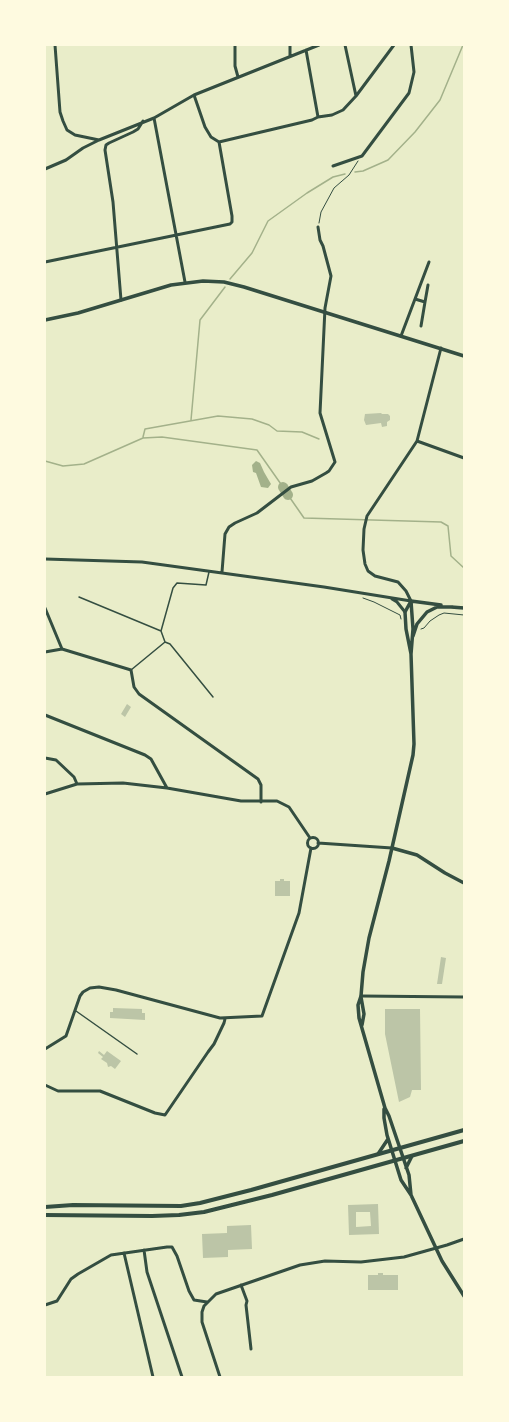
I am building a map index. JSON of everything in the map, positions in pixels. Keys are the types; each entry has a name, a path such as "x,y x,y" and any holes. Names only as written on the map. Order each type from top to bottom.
{"main road":[{"path":"45,1207 191,1205 227,1197 464,1130"},
{"path":"45,1215 152,1216 200,1213 232,1206 464,1141"}],"street":[{"path":"55,45 60,112 67,130 75,135 99,140"},
{"path":"235,45 235,66 238,77"},
{"path":"290,45 290,56"},
{"path":"45,169 66,160 83,148 99,140 143,121 154,118 194,95 319,45"},
{"path":"345,45 356,96"},
{"path":"194,95 205,127 211,137 219,142 312,120 318,117 332,115 343,110 356,96 394,45"},
{"path":"333,166 362,156 409,93 414,72 411,45"},
{"path":"306,50 318,117"},
{"path":"154,118 185,282"},
{"path":"121,300 117,247 105,150 106,145 134,132 143,121"},
{"path":"45,262 228,225 232,222 232,216 219,142"},
{"path":"222,572 225,534 229,527 257,513 288,489 319,478 329,471 335,462 320,413 325,313 331,276 320,240 318,227"},
{"path":"401,336 429,262"},
{"path":"45,320 78,313 185,282 224,282 464,356"},
{"path":"421,326 428,286"},
{"path":"415,299 425,302"},
{"path":"441,348 416,441 367,516 363,539 365,564 368,571 375,576 398,582 411,601 413,629 411,654 414,744 413,755 392,848 367,944 362,972 361,996 364,1014 362,1026 384,1108 384,1118 394,1161 401,1180 411,1194 442,1262 464,1296"},
{"path":"416,441 464,458"},
{"path":"45,559 126,561 222,572 464,608"},
{"path":"388,597 397,602 405,612"},
{"path":"411,601 405,612 406,629 411,654"},
{"path":"412,640 417,624 427,612 438,607 453,607"},
{"path":"45,608 62,649"},
{"path":"45,652 62,649 131,670 134,687 143,697 258,779 261,785 261,802"},
{"path":"45,715 145,755 151,759 167,788"},
{"path":"45,758 56,760 74,776 78,784"},
{"path":"45,794 78,784 123,782 241,801 277,801 289,807 310,838"},
{"path":"310,838 316,838 318,843"},
{"path":"310,838 307,843 311,848"},
{"path":"318,843 392,848 416,855 464,883"},
{"path":"311,848 316,847 318,843"},
{"path":"45,1049 66,1036 80,996 83,992 90,988 99,987 116,990 187,1010 225,1018 262,1016 299,913 311,848"},
{"path":"361,996 464,997"},
{"path":"45,1085 58,1091 100,1091 155,1113 166,1115 214,1044 225,1018"},
{"path":"384,1108 389,1116 409,1175 411,1194"},
{"path":"378,1154 388,1139"},
{"path":"406,1168 412,1156"},
{"path":"220,1377 202,1322 202,1312 207,1302 216,1294 300,1265 325,1261 361,1262 392,1259 436,1249 464,1238"},
{"path":"45,1305 57,1301 72,1279 78,1274 111,1255 172,1247 194,1300 207,1302"},
{"path":"144,1250 147,1272 182,1377"},
{"path":"124,1253 153,1377"},
{"path":"241,1285 247,1301 246,1305 251,1349"}],"lane":[{"path":"209,571 206,585 177,582 173,588 161,631 165,642 170,644 213,696"},
{"path":"79,597 161,631"},
{"path":"131,670 165,642"},
{"path":"75,1010 137,1054"}],"path":[{"path":"318,227 321,212 334,188 349,175 362,156"},
{"path":"374,602 400,616"},
{"path":"424,628 439,615 444,613 464,615"}],"shaded area":[{"path":"256,461 260,463 271,484 268,488 261,487 256,473 253,472 252,465"}],"building":[{"path":"365,414 388,414 390,416 387,426 382,427 381,423 366,425 364,420"},
{"path":"127,704 131,707 125,717 121,714"},
{"path":"280,879 290,881 290,896 275,896 275,881 280,881"},
{"path":"441,957 446,958 442,984 437,984"},
{"path":"113,1008 142,1009 142,1013 145,1013 145,1020 110,1018 110,1012 113,1012"},
{"path":"385,1009 420,1009 421,1090 412,1090 410,1097 399,1102 385,1034"},
{"path":"99,1051 104,1055 107,1051 121,1061 115,1069 111,1066 108,1067 107,1063 101,1059 103,1057 98,1053"},
{"path":"378,1204 379,1234 349,1235 348,1205","holes":["356,1212 370,1212 371,1226 356,1227"]},
{"path":"251,1225 252,1249 228,1250 228,1257 203,1258 202,1234 227,1233 227,1226"},
{"path":"378,1273 383,1273 383,1275 398,1275 398,1290 368,1290 368,1275 378,1275"}],"waterway":[{"path":"355,172 363,171 388,160 415,132 440,100 463,45"},
{"path":"230,279 252,253 268,221 307,193 333,177 345,174"},
{"path":"191,420 200,320 225,287"},
{"path":"143,437 145,429 218,416 252,419 269,425 277,431 302,432 319,439"},
{"path":"45,461 63,466 84,464 143,438 162,437 257,450 283,487"},
{"path":"283,487 288,495"},
{"path":"288,495 304,518 441,522 448,526 451,556 464,568"}]}
